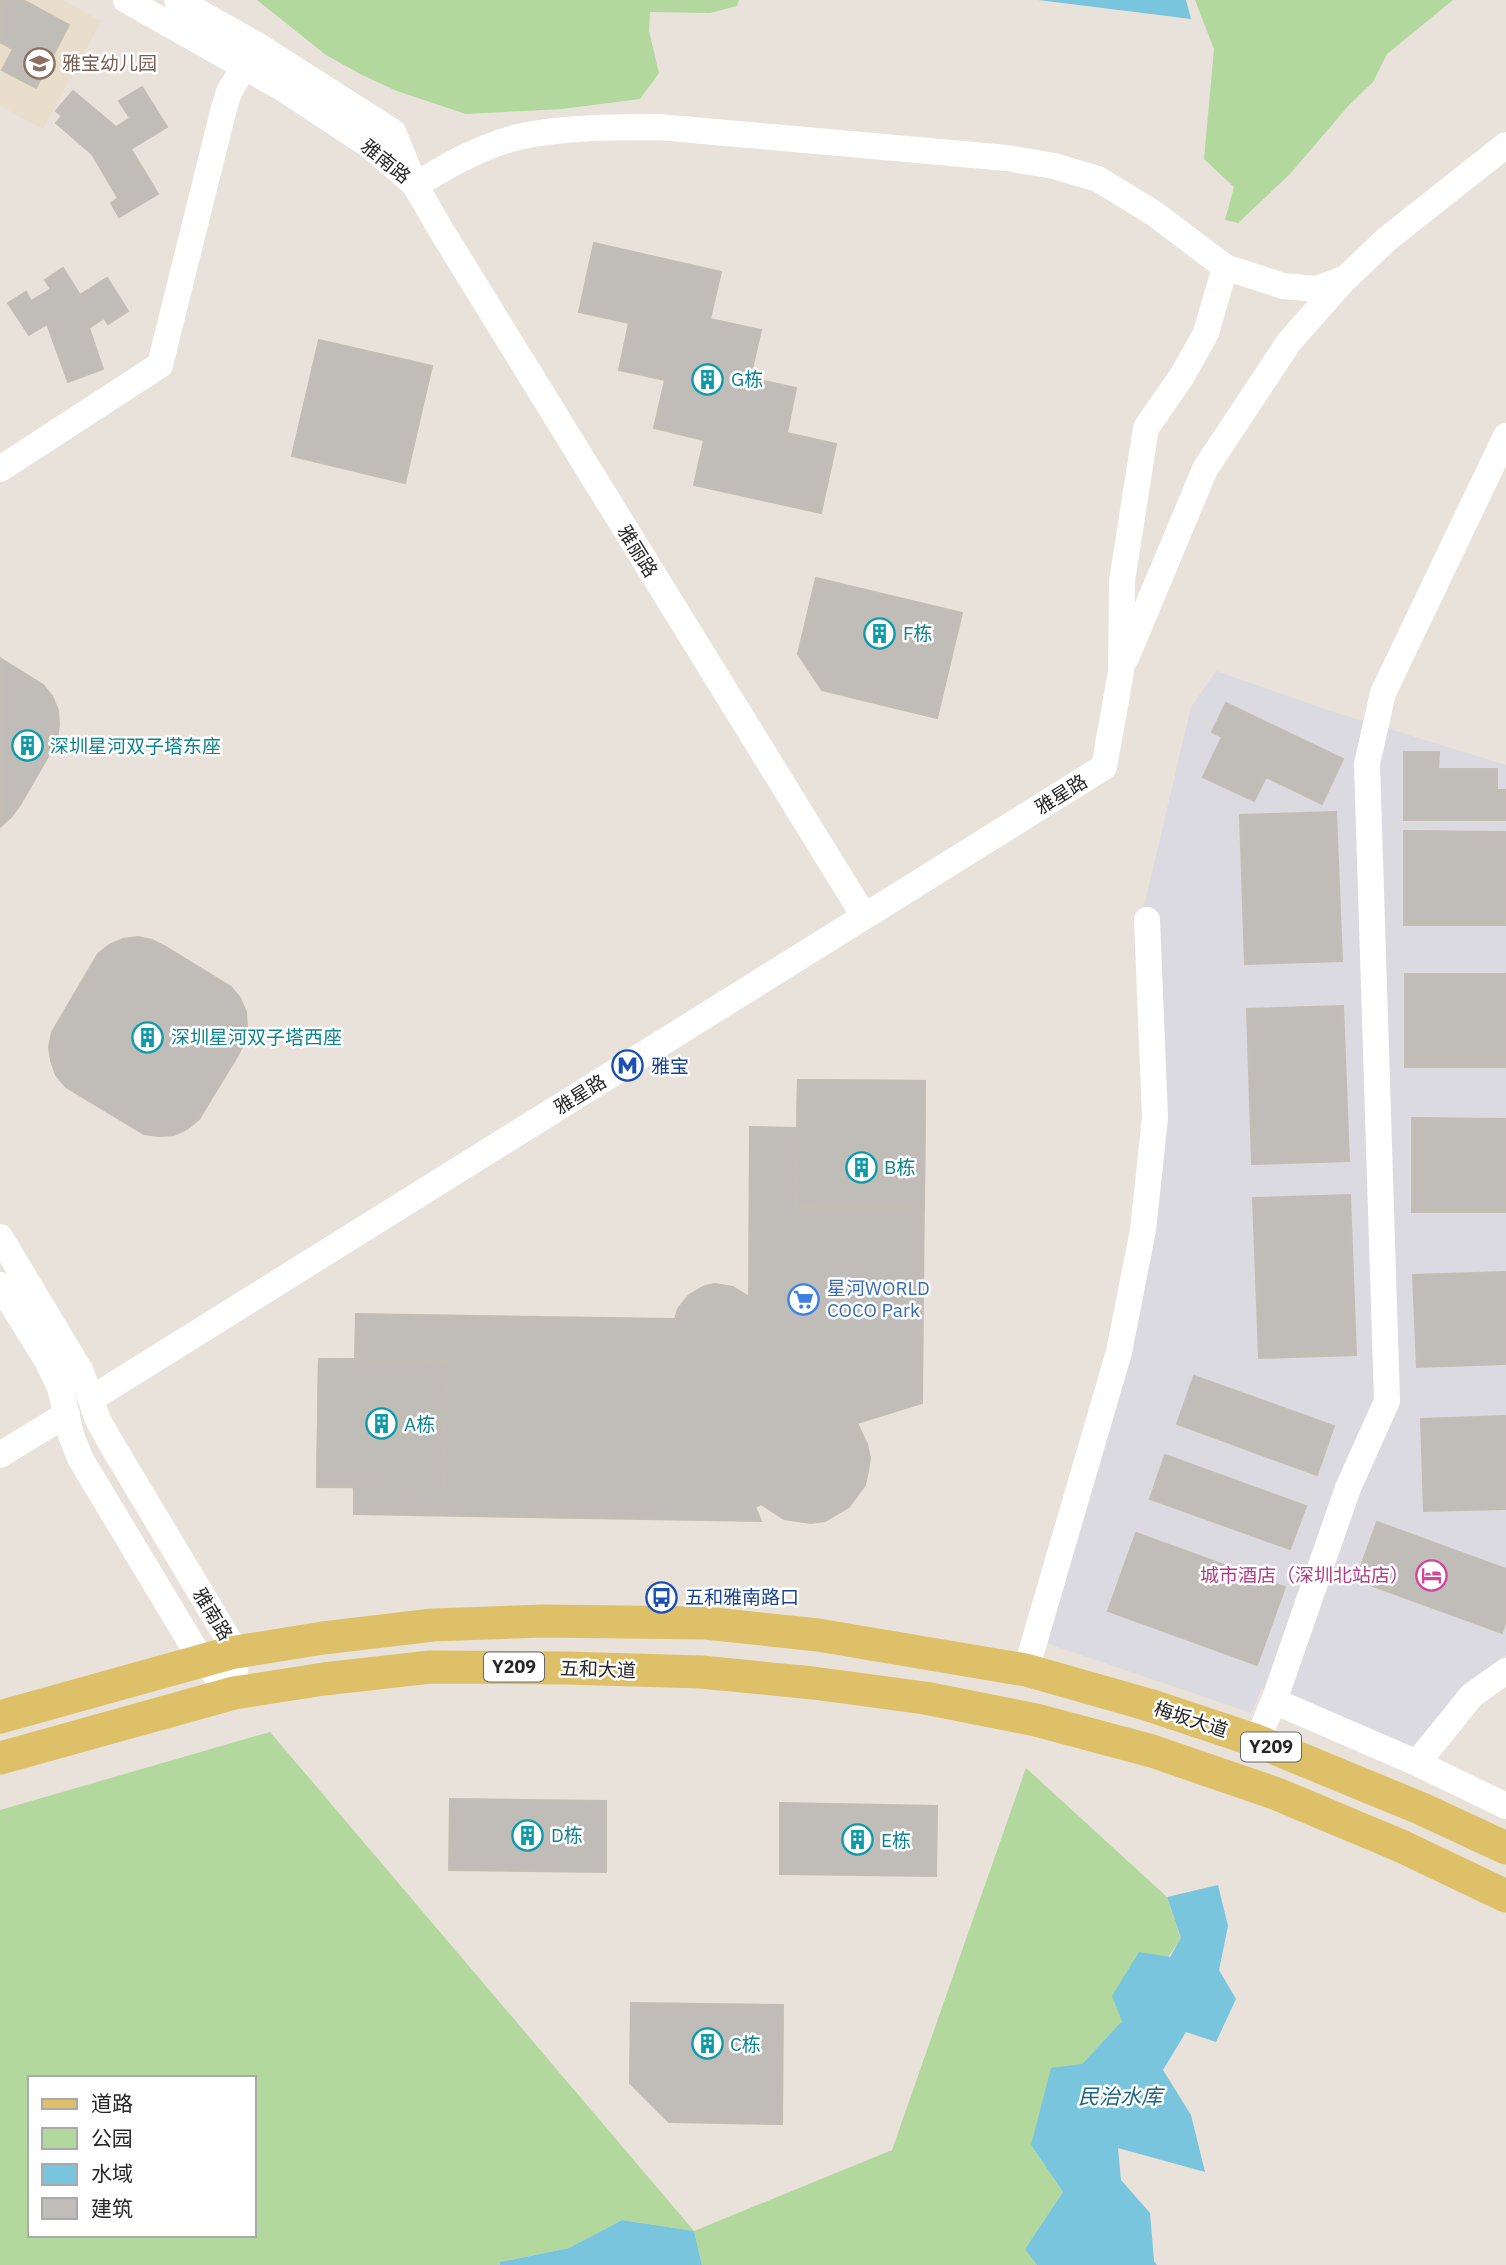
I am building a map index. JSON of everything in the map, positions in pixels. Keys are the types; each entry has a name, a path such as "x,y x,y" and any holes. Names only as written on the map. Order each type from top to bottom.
{"main road":[{"name":"Y209","path":"0,1717 236,1652 433,1625 542,1621 705,1623 818,1635 1026,1670"},
{"name":"五和大道","path":"0,1758 233,1693 324,1679 430,1667 701,1672 925,1698 1036,1720 1152,1751 1277,1794 1401,1846 1506,1896"},
{"name":"梅坂大道","path":"1026,1670 1149,1705 1257,1741 1422,1809 1506,1849"}],"street":[{"name":"雅南路","path":"126,0 250,55 393,132 415,185"},
{"name":"雅南路","path":"177,0 250,55"},
{"path":"0,469 160,365 224,108 229,92 250,55"},
{"path":"415,185 456,161 519,137 604,127 659,127 1007,158 1054,166 1098,179 1154,214 1225,267 1283,286 1317,289 1346,278"},
{"path":"1121,672 1205,469 1289,342 1346,278 1387,239 1506,145"},
{"name":"雅丽路","path":"415,185 864,916"},
{"path":"1121,672 1122,581 1146,428 1182,376 1206,333 1225,267"},
{"path":"1257,1741 1274,1701 1348,1489 1387,1401 1367,764 1382,693 1506,436"},
{"name":"雅星路","path":"91,1399 1104,766 1121,672"},
{"path":"1026,1670 1119,1352 1143,1230 1155,1118 1147,920"},
{"name":"雅南路","path":"0,1237 67,1346 81,1372 98,1420 112,1445 236,1652 233,1693"},
{"name":"雅南路","path":"0,1285 47,1360 60,1387 71,1435 80,1458 202,1661 233,1693"},
{"path":"0,1455 67,1414"},
{"path":"1417,1763 1472,1695 1506,1671"},
{"path":"1274,1701 1417,1763 1506,1806"}],"shaded area":[{"name":"雅宝幼儿园","path":"0,0 62,0 101,21 43,129 0,106"},
{"path":"1216,671 1331,711 1506,765 1506,1655 1462,1687 1411,1751 1262,1689 1251,1713 1040,1641 1157,1171 1134,949 1191,707"}],"green space":[{"path":"257,0 739,0 737,6 710,13 650,12 649,31 659,73 640,99 562,109 466,114 397,91 362,75 326,55"},
{"path":"1195,0 1453,0 1387,54 1373,82 1349,105 1290,174 1238,223 1225,220 1234,187 1204,159 1214,49"},
{"path":"270,1732 694,2231 622,2220 569,2248 501,2262 500,2265 0,2265 0,1810"},
{"path":"1026,1768 1167,1897 1181,1939 1122,2021 1082,2064 1031,2145 1063,2192 1025,2249 1037,2265 702,2265 694,2231 892,2150"}],"water":[{"path":"1038,0 1186,0 1191,19"},
{"name":"民治水库","path":"1218,1885 1228,1926 1219,1970 1236,1999 1216,2042 1186,2032 1163,2070 1191,2115 1205,2172 1118,2148 1121,2180 1150,2213 1154,2261 1157,2265 1037,2265 1025,2249 1063,2192 1031,2145 1051,2068 1082,2064 1122,2021 1112,1996 1139,1952 1170,1957 1181,1938 1167,1897"},
{"path":"622,2220 694,2231 702,2265 500,2265 500,2262 569,2248"}],"building":[{"path":"0,0 23,0 69,25 36,88 2,70 13,49 0,42"},
{"path":"142,87 167,127 131,149 158,194 119,217 111,203 118,198 92,154 56,123 62,116 56,111 73,91 116,127 130,118 119,101"},
{"name":"G栋","path":"594,243 721,272 710,319 761,330 750,378 796,388 787,433 836,444 821,513 694,485 704,440 654,428 665,380 619,370 629,323 579,312"},
{"path":"63,268 80,295 107,278 128,311 108,324 104,318 89,328 103,369 68,382 47,324 29,335 8,303 26,292 31,301 51,289 45,280"},
{"path":"319,340 432,366 405,483 292,456"},
{"name":"F栋","path":"816,578 962,613 937,718 822,690 798,654"},
{"name":"深圳星河双子塔东座","path":"0,658 43,685 58,710 59,725 57,740 20,805 0,827"},
{"path":"1226,703 1343,759 1322,804 1266,777 1254,801 1203,777 1222,737 1212,732"},
{"path":"1404,752 1439,752 1438,769 1497,769 1497,790 1506,790 1506,820 1404,820"},
{"path":"1336,812 1342,961 1245,964 1240,815"},
{"path":"1404,831 1506,832 1506,925 1404,925"},
{"name":"深圳星河双子塔西座","path":"138,937 166,947 231,987 246,1012 245,1041 238,1055 199,1119 174,1135 144,1134 79,1095 66,1087 56,1075 51,1061 49,1047 52,1032 98,954 123,939"},
{"path":"1405,974 1506,974 1506,1067 1405,1067"},
{"path":"1343,1006 1349,1161 1252,1164 1247,1009"},
{"name":"星河WORLD COCO Park","path":"798,1080 925,1081 922,1403 857,1423 870,1458 865,1485 849,1507 825,1521 811,1523 784,1519 761,1504 755,1507 761,1521 354,1514 354,1487 317,1487 319,1359 355,1359 356,1314 675,1319 678,1309 689,1295 705,1286 715,1284 733,1287 749,1297 750,1127 797,1128"},
{"name":"B栋","path":"798,1080 925,1081 924,1209 796,1207"},
{"path":"1412,1118 1506,1119 1506,1212 1412,1212"},
{"path":"1350,1195 1356,1355 1259,1358 1253,1198"},
{"path":"1506,1272 1506,1364 1417,1367 1413,1275"},
{"name":"A栋","path":"319,1359 446,1361 444,1488 317,1487"},
{"path":"1194,1376 1334,1426 1317,1475 1177,1424"},
{"path":"1506,1416 1506,1509 1424,1511 1421,1419"},
{"path":"1165,1455 1306,1506 1290,1549 1150,1499"},
{"name":"城市酒店（深圳北站店）","path":"1377,1522 1506,1569 1506,1620 1502,1633 1356,1580"},
{"path":"1136,1533 1285,1587 1257,1665 1108,1611"},
{"name":"D栋","path":"450,1799 606,1801 606,1872 449,1870"},
{"name":"E栋","path":"780,1803 937,1806 936,1876 780,1874"},
{"name":"C栋","path":"631,2003 783,2005 782,2124 669,2122 630,2083"}],"place":[{"name":"雅宝幼儿园","path":"39,63"},
{"name":"G栋","path":"708,379"},
{"name":"F栋","path":"880,633"},
{"name":"深圳星河双子塔东座","path":"27,746"},
{"name":"深圳星河双子塔西座","path":"148,1037"},
{"name":"雅宝","path":"628,1066"},
{"name":"B栋","path":"861,1167"},
{"name":"星河WORLD COCO Park","path":"804,1299"},
{"name":"A栋","path":"381,1424"},
{"name":"城市酒店（深圳北站店）","path":"1432,1575"},
{"name":"五和雅南路口","path":"662,1597"},
{"name":"D栋","path":"528,1835"},
{"name":"E栋","path":"858,1840"},
{"name":"C栋","path":"707,2044"}]}
